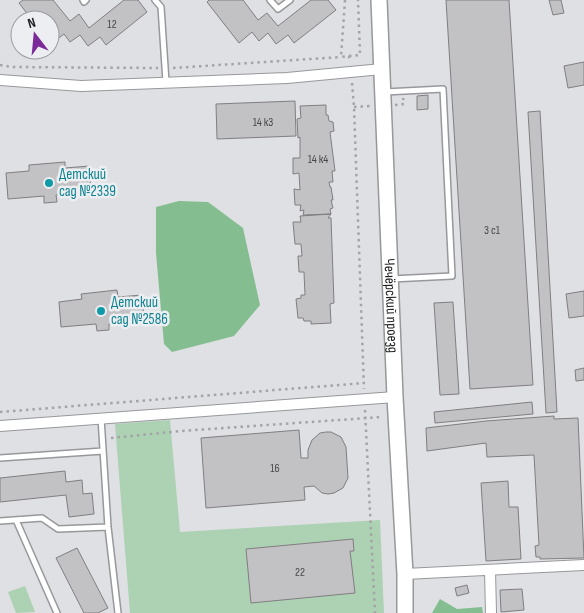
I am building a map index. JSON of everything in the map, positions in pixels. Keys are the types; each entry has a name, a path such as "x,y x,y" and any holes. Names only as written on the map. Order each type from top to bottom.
{"main road":[{"name":"Чечёрский проезд","path":"379,0 406,613"}],"street":[{"path":"0,80 81,86 287,78 382,69"},
{"path":"0,426 395,397"},
{"path":"405,574 584,565"},
{"path":"490,570 491,613"}],"lane":[{"path":"82,0 84,2 86,0"},
{"path":"155,0 160,7 166,83"},
{"path":"270,0 278,9 290,0"},
{"path":"383,92 443,89 452,276 390,279"},
{"path":"101,418 108,527 118,613"},
{"path":"0,458 103,451"},
{"path":"0,521 42,518 58,529 108,527"},
{"path":"16,520 57,613"}],"path":[{"path":"345,0 342,57 360,55 358,0"},
{"path":"349,56 354,106 364,398 375,613"},
{"path":"0,412 364,383"},
{"path":"102,439 180,431 396,416"}],"green space":[{"path":"179,201 208,202 243,228 260,305 234,336 172,352 164,344 156,253 156,207"},
{"path":"170,420 180,532 380,520 384,613 130,613 115,424"},
{"path":"25,586 35,612 16,613 8,592"},
{"path":"440,599 457,609 482,607 483,613 432,613"}],"building":[{"path":"23,0 53,0 70,21 79,14 89,28 124,0 138,0 147,12 106,45 100,37 88,46 80,35 70,42 64,34 60,37 60,10 24,10 19,3"},
{"path":"209,0 243,0 258,20 267,13 278,26 311,0 328,0 336,10 294,43 288,35 276,44 268,33 259,41 252,32 239,43 207,2"},
{"path":"446,0 509,0 533,385 470,389"},
{"path":"549,0 561,0 564,13 553,15"},
{"path":"584,62 584,85 568,88 564,66"},
{"path":"428,95 428,109 417,110 417,96"},
{"path":"295,101 296,136 217,139 216,104"},
{"path":"326,105 326,115 328,115 329,121 333,122 334,131 330,132 335,171 332,171 333,182 329,182 333,208 330,209 331,214 303,215 304,210 300,211 301,205 295,205 294,189 300,190 299,173 293,174 293,158 300,158 300,137 298,138 297,119 301,118 300,106"},
{"path":"540,111 557,412 546,413 528,112"},
{"name":"Детский сад №2339","path":"65,162 65,168 89,166 91,192 56,195 57,202 44,203 44,196 8,199 6,173 29,171 29,165"},
{"path":"331,214 328,218 331,218 334,303 330,304 331,323 311,324 311,321 304,321 303,318 298,318 296,299 301,298 301,295 305,295 304,272 299,272 298,256 302,256 301,244 295,244 293,222 301,222 300,216"},
{"name":"Детский сад №2586","path":"117,290 118,297 142,295 144,321 109,324 109,330 97,331 96,324 61,327 59,302 82,299 81,294"},
{"path":"584,291 584,316 569,318 566,294"},
{"path":"453,302 459,394 440,395 434,303"},
{"path":"584,368 584,380 576,381 575,370"},
{"path":"532,402 533,414 435,423 434,412"},
{"path":"554,416 554,419 578,418 584,558 540,559 540,557 536,557 535,546 539,545 534,455 487,457 486,443 427,451 426,428"},
{"path":"299,430 301,458 308,458 308,450 312,440 320,433 331,432 341,437 346,447 348,478 343,488 328,494 322,493 314,486 304,487 305,500 206,508 201,438"},
{"path":"65,471 66,482 82,480 83,494 92,493 94,514 69,517 66,495 0,502 0,478"},
{"path":"508,481 509,507 518,507 521,559 486,561 481,483"},
{"path":"353,539 354,551 350,551 355,593 251,603 246,549"},
{"path":"77,548 108,608 98,613 84,613 56,558"},
{"path":"467,585 469,593 457,596 455,588"},
{"path":"522,589 524,610 501,612 500,590"}],"place":[{"name":"Детский сад №2339","path":"49,183"},
{"name":"Детский сад №2586","path":"101,311"}]}
